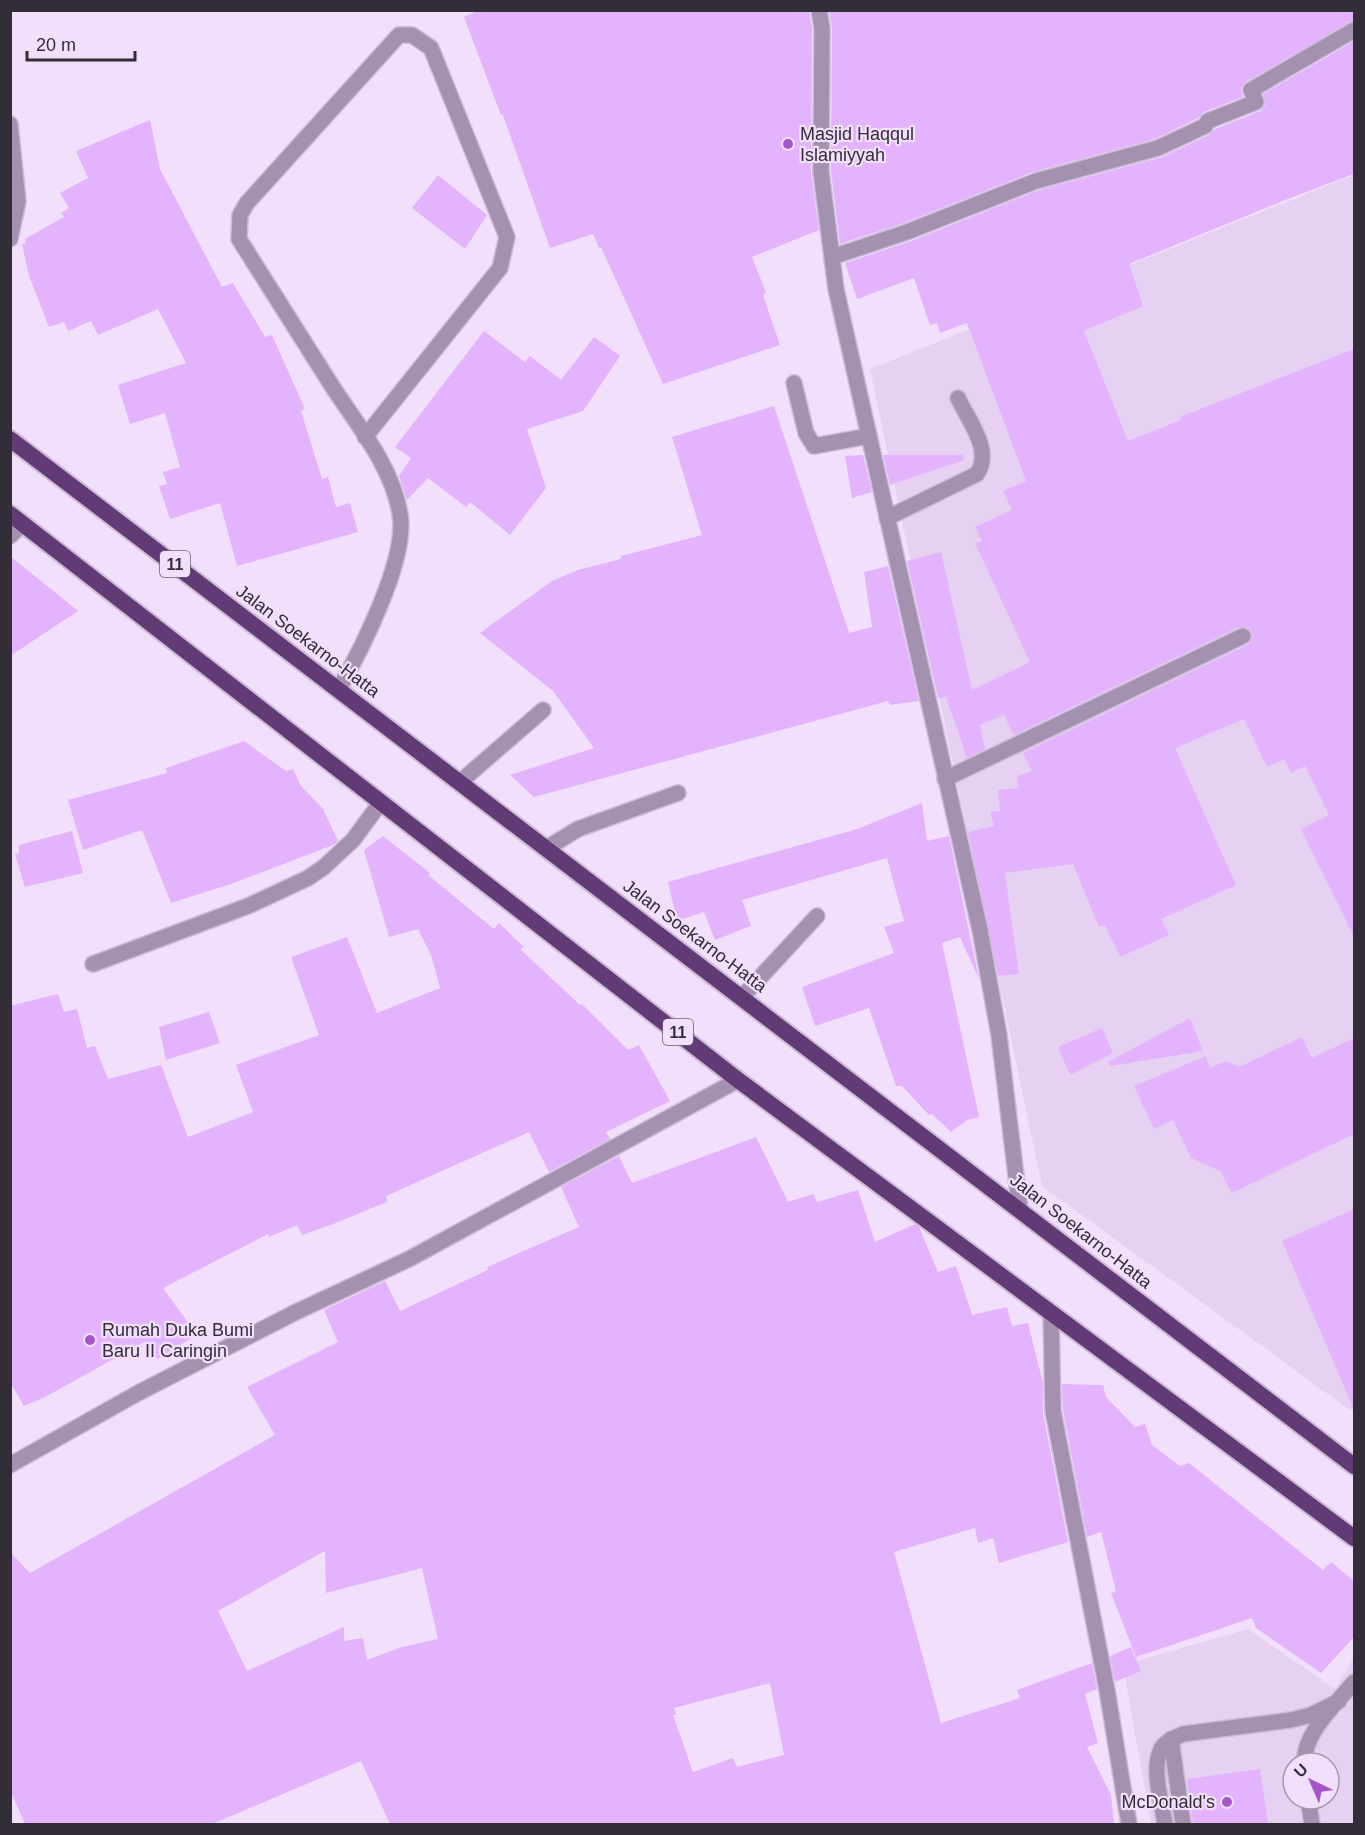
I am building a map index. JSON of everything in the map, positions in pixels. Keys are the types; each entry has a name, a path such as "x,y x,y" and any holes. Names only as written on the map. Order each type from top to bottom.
{"highway":[{"name":"Jalan Soekarno-Hatta","path":"10,439 1354,1466"},
{"name":"11","path":"17,519 738,1080 1354,1538"}],"street":[{"path":"819,10 822,28 821,172 836,289 980,930 999,1035 1020,1209"},
{"path":"832,257 918,228 1036,181 1158,148 1205,126 1208,121 1256,102 1251,90 1354,30"},
{"path":"339,690 361,649 395,564 401,516 387,470 365,437 239,239 238,226 247,203 269,177 399,35 412,34 431,48 507,237 500,268 365,437"},
{"path":"10,124 18,201 10,239"},
{"path":"795,383 806,433 814,446 869,436"},
{"path":"887,518 977,474 983,465 985,453 958,398"},
{"path":"10,536 17,519"},
{"path":"945,779 1243,636"},
{"path":"460,782 543,710"},
{"path":"547,848 578,829 678,793"},
{"path":"93,964 248,906 308,878 324,867 353,840 381,802"},
{"path":"742,997 817,916"},
{"path":"10,1465 138,1393 294,1313 409,1258 738,1080"},
{"path":"1050,1313 1053,1411 1107,1690 1129,1824"},
{"path":"1306,1751 1308,1742 1320,1722 1354,1682"},
{"path":"1165,1824 1158,1760 1161,1748 1171,1739 1184,1734 1311,1715 1339,1701"},
{"path":"1171,1739 1183,1824"}],"shaded area":[{"path":"1354,175 1354,1413 1042,1186 870,369"},
{"path":"1248,1629 1335,1689 1354,1657 1354,1824 1151,1824 1123,1665"}],"building":[{"path":"479,10 809,10 812,29 811,172 819,230 752,257 766,293 763,295 780,345 663,384 593,234 550,248 503,115 501,115 464,17"},
{"path":"829,10 1354,10 1354,20 1246,82 1241,89 1243,97 1204,112 1198,118 1155,139 1033,172 904,223 840,244 831,171 832,28"},
{"path":"1354,41 1354,174 1129,264 1143,306 1084,331 1128,441 1181,420 1180,417 1354,349 1354,937 1301,829 1329,815 1305,766 1291,773 1284,759 1267,767 1244,719 1175,748 1236,885 1161,919 1169,935 1120,957 1105,925 1099,927 1073,864 1005,873 1019,974 998,976 968,832 994,826 990,812 1000,811 998,790 1018,788 1017,776 1032,771 1023,753 1247,645 1251,641 1252,632 1248,628 1239,627 1014,735 1004,715 980,725 985,749 967,758 946,697 938,698 907,561 941,552 972,690 1030,662 975,543 982,541 975,527 1012,510 1003,491 1026,481 967,323 940,333 937,323 930,325 914,278 857,299 845,263 911,241 1039,190 1162,157 1209,135 1215,129 1260,111 1266,104 1263,94"},
{"path":"150,120 160,169 222,287 233,283 265,337 272,335 305,409 301,411 322,479 328,477 336,507 350,503 358,532 237,566 220,503 170,519 159,486 167,484 163,472 180,467 165,413 130,424 118,385 186,363 158,309 98,335 91,321 68,331 64,322 49,327 29,276 22,244 26,243 25,239 64,217 61,213 69,208 60,193 88,178 76,151"},
{"path":"438,175 487,215 465,249 412,208"},
{"path":"484,331 525,362 530,356 561,380 594,337 620,356 583,411 527,429 546,488 510,535 470,502 466,507 428,478 407,500 399,476 411,458 395,447"},
{"path":"774,406 849,633 872,627 864,572 888,566 919,701 890,705 888,701 534,797 510,775 594,748 553,691 480,633 552,581 578,570 621,559 621,556 702,535 672,437"},
{"path":"863,455 872,492 852,498 845,456"},
{"path":"883,455 963,455 964,460 890,485"},
{"path":"10,556 78,611 10,656"},
{"path":"244,741 286,771 293,769 301,786 323,809 338,841 333,845 231,884 171,903 142,830 83,850 68,800 167,773 166,768"},
{"path":"922,803 927,841 949,836 979,979 960,937 942,943 979,1117 967,1120 951,1132 932,1114 929,1115 902,1086 896,1086 869,1008 815,1026 802,987 894,953 884,927 904,921 887,858 742,900 751,926 715,940 704,912 677,921 668,882 857,829"},
{"path":"72,831 83,873 25,887 15,854 19,853 19,845"},
{"path":"383,836 430,873 428,875 494,929 499,923 524,947 520,949 580,1005 582,1004 628,1050 639,1045 670,1101 606,1132 610,1139 549,1172 529,1132 386,1196 387,1202 333,1224 302,1235 297,1225 269,1237 268,1234 163,1288 197,1335 157,1359 146,1341 45,1397 24,1406 10,1382 10,1006 58,994 64,1012 77,1009 87,1048 95,1046 108,1079 161,1065 188,1137 253,1112 236,1065 319,1035 291,957 347,937 377,1013 440,988 431,955 418,929 389,937 364,850"},
{"path":"209,1012 220,1043 166,1060 159,1027"},
{"path":"1190,1018 1203,1051 1110,1066 1108,1062"},
{"path":"1102,1028 1113,1053 1070,1075 1058,1047"},
{"path":"1302,1037 1312,1058 1354,1038 1354,1134 1232,1193 1220,1171 1191,1158 1173,1120 1154,1129 1134,1086 1206,1056 1210,1068 1226,1061 1239,1067"},
{"path":"756,1137 788,1202 813,1194 817,1202 858,1190 875,1242 915,1224 919,1227 938,1272 956,1266 972,1315 1007,1307 1012,1326 1028,1323 1043,1383 1043,1413 1068,1542 999,1563 993,1538 978,1543 975,1528 894,1552 941,1723 1020,1698 1017,1690 1092,1663 1097,1689 1085,1694 1098,1743 1087,1747 1111,1795 1114,1824 390,1824 361,1761 212,1824 25,1824 10,1790 10,1552 30,1573 275,1435 247,1387 338,1342 324,1310 385,1281 400,1311 488,1270 487,1267 579,1227 561,1187 619,1156 632,1183","holes":["325,1551 326,1593 422,1568 438,1639 402,1647 367,1660 363,1638 344,1641 344,1627 247,1671 218,1611","770,1683 784,1755 737,1767 733,1758 693,1772 673,1715 676,1715 674,1708"]},
{"path":"1354,1209 1354,1410 1282,1241"},
{"path":"1062,1384 1103,1385 1106,1397 1135,1427 1145,1424 1152,1445 1180,1466 1189,1463 1323,1570 1331,1562 1354,1581 1354,1637 1321,1673 1256,1628 1252,1618 1136,1657 1111,1593 1116,1591 1101,1532 1087,1537 1063,1410"},
{"path":"1131,1647 1141,1671 1115,1682 1110,1656"},
{"name":"McDonald's","path":"1260,1769 1268,1824 1193,1824 1187,1779"}],"place":[{"name":"Masjid Haqqul Islamiyyah","path":"788,144"},
{"name":"Rumah Duka Bumi Baru II Caringin","path":"90,1340"},
{"name":"McDonald's","path":"1227,1802"}]}
